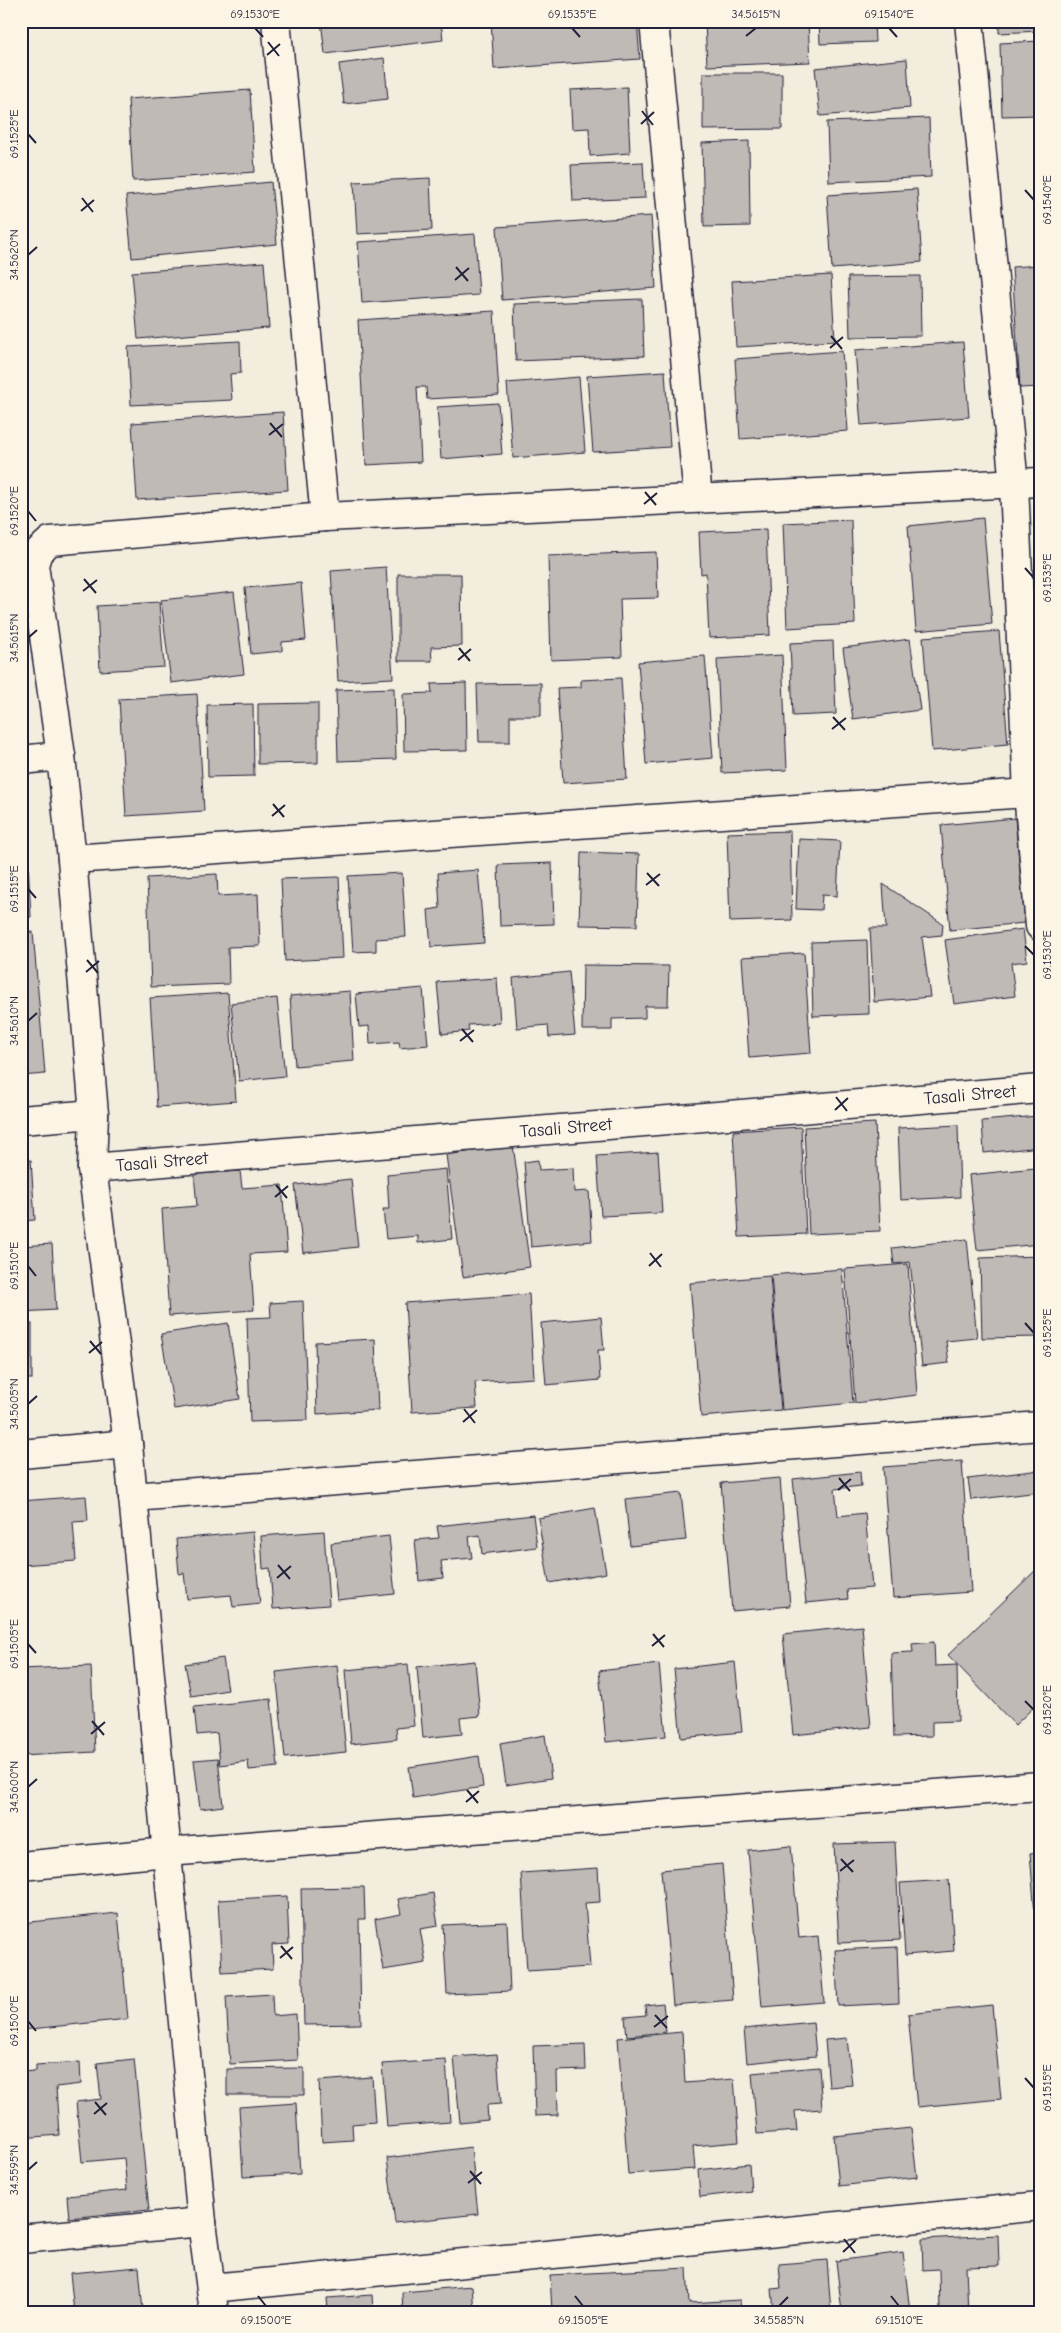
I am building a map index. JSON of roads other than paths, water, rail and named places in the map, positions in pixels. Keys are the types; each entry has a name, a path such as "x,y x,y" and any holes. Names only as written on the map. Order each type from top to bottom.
{"street":[{"path":"276,21 325,517"},
{"path":"654,21 698,498"},
{"path":"969,21 1027,483 1028,793 1040,926"},
{"path":"1027,483 325,517 50,541 38,552 34,565 61,756 72,859 94,1114 92,1168 128,1444 202,2222 213,2300 1040,2206"},
{"path":"21,760 61,756"},
{"path":"72,859 1028,793"},
{"name":"Tasali Street","path":"92,1168 1040,1089"},
{"path":"21,1120 94,1114"},
{"path":"133,1497 1040,1426"},
{"path":"21,1454 128,1444"},
{"path":"21,1866 167,1852 1040,1786"},
{"path":"21,2238 202,2222"}]}
